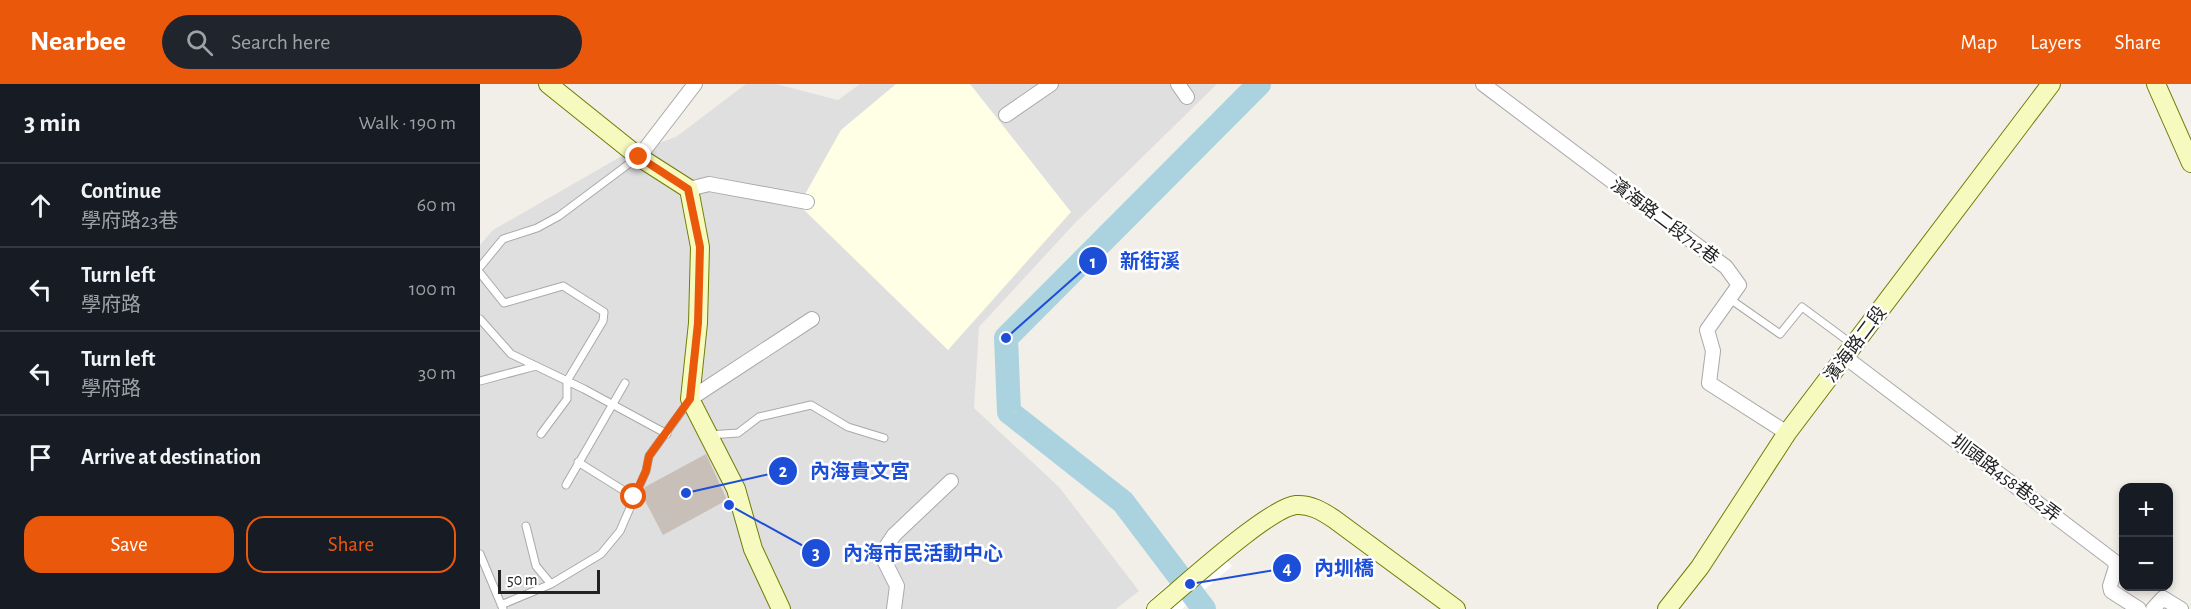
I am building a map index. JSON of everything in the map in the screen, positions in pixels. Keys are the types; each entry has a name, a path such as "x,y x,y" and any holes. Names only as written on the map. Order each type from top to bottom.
{"street":[{"path":"548,84 639,157 688,189 700,247 698,323 690,399 736,489 753,549 781,609"},
{"path":"639,157 695,84"},
{"path":"1006,115 1051,84"},
{"path":"1179,84 1187,97"},
{"name":"濱海路二段712巷","path":"1483,84 1726,267 1739,285 1730,299"},
{"name":"濱海路二段","path":"1667,609 1700,567 1787,433 2051,84"},
{"path":"2156,84 2191,162"},
{"path":"688,189 709,184 807,202"},
{"path":"1730,299 1707,330 1713,351 1709,383 1787,433"},
{"path":"690,399 812,319"},
{"name":"圳頭路458巷82弄","path":"1850,351 2114,561 2116,574 2110,586 2111,591 2139,609"},
{"path":"894,609 897,586 883,558 884,550 894,535 951,481"},
{"path":"1156,609 1279,511 1294,505 1307,506 1334,519 1456,609"},
{"path":"2153,609 2163,598 2181,609"}],"lane":[{"path":"480,267 503,239 537,228 559,216 639,157"},
{"path":"480,273 504,303 563,286 603,312 603,321 567,381 567,399 541,434"},
{"path":"1730,299 1780,334 1802,307 1850,351"},
{"path":"480,319 511,354 667,434"},
{"path":"480,381 536,366"},
{"path":"566,485 610,404 625,383"},
{"path":"480,554 502,607 551,584 601,554 620,531 646,471 649,456 690,399"},
{"path":"707,435 738,433 759,417 811,405 848,428 884,438"},
{"path":"578,462 634,497"},
{"path":"526,525 536,566 551,584"}],"shaded area":[{"path":"746,84 776,84 838,100 860,84 1217,84 1074,224 979,327 974,408 1059,487 1139,591 1116,609 480,609 480,245 493,230 620,157 676,137"},
{"path":"896,84 970,84 1071,212 948,350 799,205 841,130"}],"pier":[{"path":"1215,546 1232,566 1182,609 1151,609 1146,603"}],"building":[{"path":"706,454 727,500 663,535 642,495 645,487"}],"waterway":[{"path":"1204,609 1123,502 1009,412 1006,338 1259,84"}],"place":[{"name":"新街溪","path":"1006,338"},
{"name":"內海貴文宮","path":"686,493"},
{"name":"內海市民活動中心","path":"729,505"},
{"name":"內圳橋","path":"1190,584"}],"route":[{"path":"634,497 646,471 649,456 690,399 698,323 700,247 688,189 639,157"}]}
